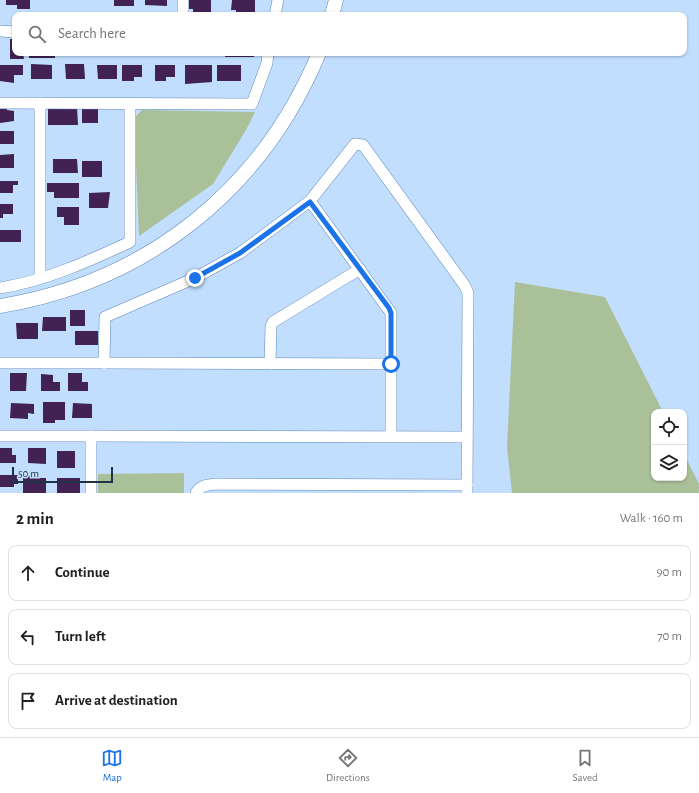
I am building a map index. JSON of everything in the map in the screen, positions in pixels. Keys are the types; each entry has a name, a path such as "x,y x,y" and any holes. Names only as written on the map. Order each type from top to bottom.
{"street":[{"path":"183,0 183,12"},
{"path":"276,12 278,0"},
{"path":"333,12 336,0"},
{"path":"0,32 12,32"},
{"path":"0,103 252,104 267,63 268,56"},
{"path":"0,306 59,293 131,264 173,238 208,211 240,180 266,147 291,111 310,75 318,56"},
{"path":"40,103 40,278"},
{"path":"0,288 40,278 94,258 130,242 130,104"},
{"path":"104,363 105,317 195,278 226,262 310,202 355,144 363,145 465,286 468,293 467,489 216,484 206,485 199,488 196,493"},
{"path":"310,202 391,313 391,436"},
{"path":"270,364 271,326 274,322 360,269"},
{"path":"0,363 391,364"},
{"path":"0,436 467,437"},
{"path":"91,436 92,493"}],"green space":[{"path":"142,110 255,112 246,130 213,184 139,236 134,118"},
{"path":"515,282 605,297 661,409 651,409 651,481 687,481 687,460 699,484 699,493 512,493 507,447"},
{"path":"184,473 184,493 98,493 98,474"}],"building":[{"path":"6,0 30,0 30,9 17,9 17,5 6,5"},
{"path":"114,0 134,0 134,6 114,6"},
{"path":"145,0 167,0 167,6 145,5"},
{"path":"189,0 211,0 211,12 193,12 193,9 189,9"},
{"path":"232,0 255,0 255,12 236,12 236,10 231,10"},
{"path":"10,39 12,39 12,56 24,56 24,59 10,59"},
{"path":"29,56 55,56 55,58 29,58"},
{"path":"225,56 254,56 254,57"},
{"path":"31,64 52,65 52,79 31,79"},
{"path":"65,64 84,64 85,79 66,79"},
{"path":"0,65 23,65 23,75 14,75 14,83 0,81"},
{"path":"97,65 117,65 117,79 98,79"},
{"path":"122,65 142,65 142,77 134,77 134,81 122,81"},
{"path":"155,65 175,65 175,77 166,77 166,81 155,81"},
{"path":"185,65 212,65 212,82 185,84"},
{"path":"217,65 241,65 241,81 217,81"},
{"path":"48,107 77,107 78,125 48,125"},
{"path":"0,108 7,108 7,110 14,111 14,121 0,123"},
{"path":"82,108 98,108 98,123 82,123"},
{"path":"0,131 14,131 14,144 0,144"},
{"path":"14,154 14,168 0,168 0,155"},
{"path":"53,159 77,159 78,173 53,173"},
{"path":"82,161 102,161 102,177 82,177"},
{"path":"0,181 18,181 18,185 13,185 13,193 0,193"},
{"path":"47,183 79,183 79,198 54,198 54,192 47,192"},
{"path":"110,192 108,208 89,208 89,193"},
{"path":"0,204 13,204 13,214 3,214 3,218 0,218"},
{"path":"57,207 79,207 79,225 64,225 64,217 57,217"},
{"path":"0,230 21,230 21,242 0,242"},
{"path":"70,310 85,310 85,326 70,326"},
{"path":"43,317 66,317 66,331 42,331"},
{"path":"16,323 38,323 38,339 17,339"},
{"path":"75,331 98,331 98,345 75,345"},
{"path":"10,373 27,373 26,391 10,391"},
{"path":"68,373 82,373 82,382 88,382 88,391 68,391"},
{"path":"41,374 53,375 53,382 60,382 60,391 41,391"},
{"path":"43,402 65,402 65,420 55,420 55,423 43,423"},
{"path":"11,403 34,404 34,414 28,413 28,419 10,418"},
{"path":"73,403 92,404 92,418 72,418"},
{"path":"0,448 12,448 12,455 16,455 16,463 0,463"},
{"path":"28,448 46,448 46,464 28,463"},
{"path":"57,451 75,451 75,468 57,468"},
{"path":"0,475 18,475 18,484 14,484 14,487 0,487"},
{"path":"23,476 38,476 39,478 46,478 46,493 23,493"},
{"path":"57,478 80,478 80,493 57,493"}],"route":[{"path":"195,278 240,253 310,202 318,210 389,308 391,313 391,364"}]}
